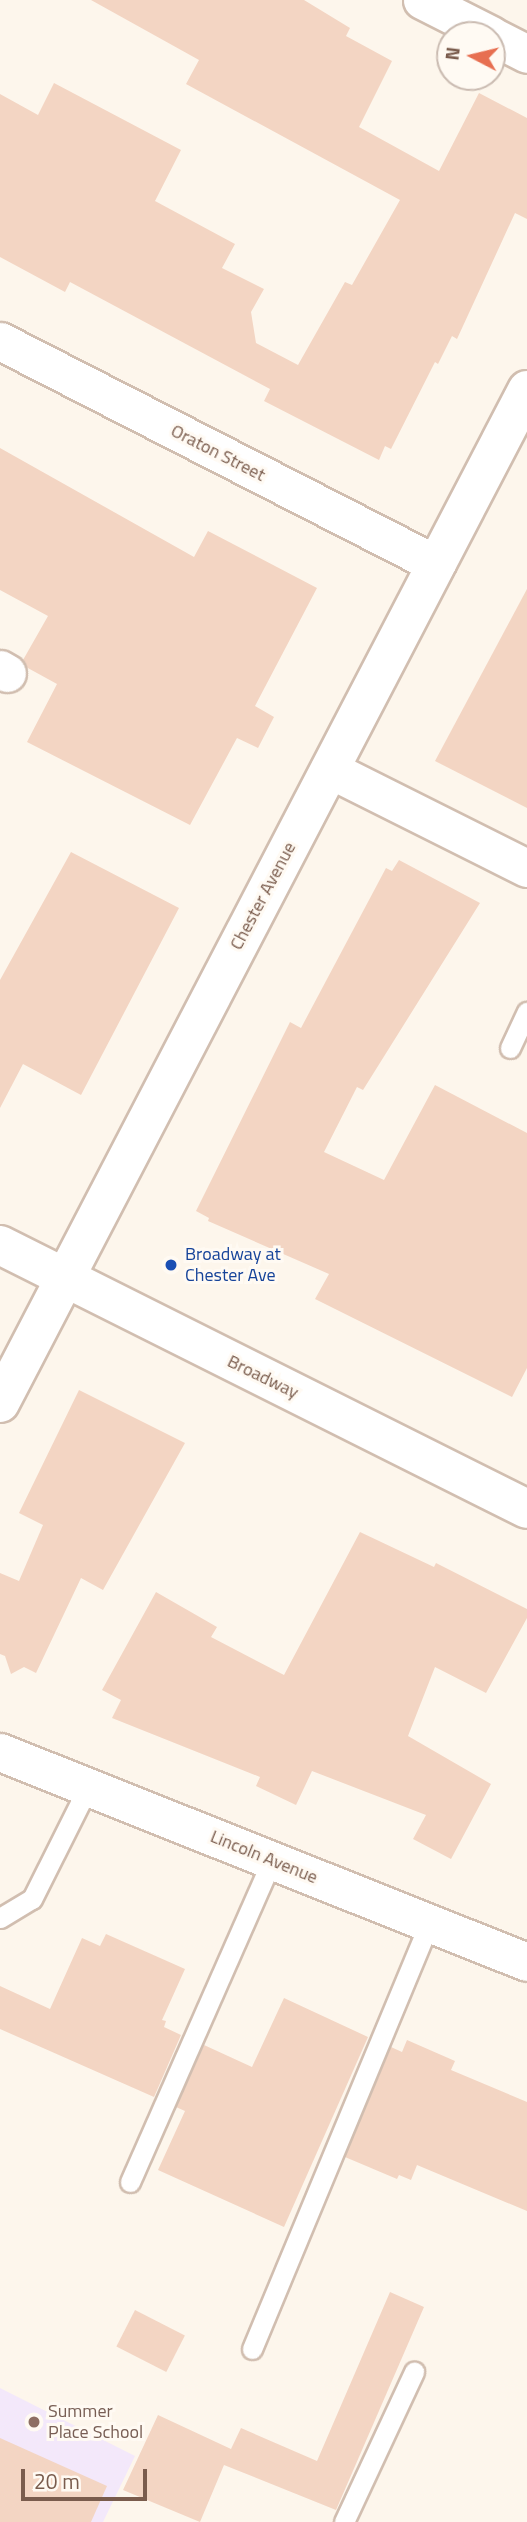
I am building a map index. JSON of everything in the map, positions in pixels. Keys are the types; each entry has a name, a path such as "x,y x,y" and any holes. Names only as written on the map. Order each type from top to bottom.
{"street":[{"path":"422,0 463,21"},
{"path":"506,43 527,54"},
{"name":"Oraton Street","path":"0,341 436,565"},
{"name":"Chester Avenue","path":"0,1402 527,390"},
{"path":"329,769 527,868"},
{"name":"Broadway","path":"0,1245 527,1509"},
{"name":"Lincoln Avenue","path":"0,1752 527,1962"}],"lane":[{"path":"510,1048 527,1012"},
{"path":"0,1918 32,1899 88,1787"},
{"path":"130,2182 272,1860"},
{"path":"252,2349 429,1923"},
{"path":"344,2522 414,2372"}],"shaded area":[{"name":"Summer Place School","path":"0,2388 135,2456 103,2522 0,2522"}],"building":[{"path":"91,0 304,0 350,28 346,36 392,61 359,127 439,171 479,93 527,118 527,219 515,213 457,339 452,336 438,364 435,362 391,449 385,446 379,460 264,401 270,389 70,282 65,292 0,257 0,94 38,115 54,83 181,150 155,201 235,244 222,268 264,289 251,312 256,343 298,365 345,282 352,285 400,200 186,84 199,60"},
{"path":"0,448 194,557 208,531 317,588 255,706 274,717 258,748 237,738 190,825 27,742 57,684 26,667 23,660 48,616 0,590"},
{"path":"527,589 527,808 435,761"},
{"path":"71,852 179,908 81,1095 23,1064 0,1108 0,980"},
{"path":"399,860 480,903 363,1090 357,1087 324,1152 384,1180 435,1085 527,1133 527,1368 512,1397 315,1299 329,1274 208,1221 209,1218 196,1211 290,1022 301,1028 386,868 392,871"},
{"path":"79,1390 185,1443 103,1590 81,1578 36,1673 24,1667 11,1674 5,1656 0,1654 0,1573 19,1581 43,1525 19,1513"},
{"path":"360,1532 434,1567 436,1563 527,1609 527,1618 486,1693 435,1667 408,1736 491,1784 451,1859 413,1839 426,1815 312,1771 296,1805 256,1786 260,1777 112,1718 121,1700 102,1690 156,1592 217,1627 211,1637 284,1675"},
{"path":"106,1934 185,1969 162,2020 166,2021 164,2027 181,2035 154,2097 0,2029 0,1986 50,2009 82,1938 100,1946"},
{"path":"284,1998 368,2037 284,2227 158,2170 185,2111 176,2107 204,2045 252,2067"},
{"path":"407,2040 455,2061 451,2070 527,2102 527,2211 417,2165 411,2180 399,2175 397,2179 345,2157 391,2047 402,2052"},
{"path":"390,2292 424,2307 336,2510 224,2465 200,2522 123,2490 158,2415 231,2449 241,2428 317,2461"},
{"path":"135,2310 185,2335 166,2372 116,2347"},
{"path":"0,2438 107,2486 91,2522 0,2522"}],"place":[{"name":"Broadway at Chester Ave","path":"171,1265"},
{"name":"Summer Place School","path":"34,2422"}]}
